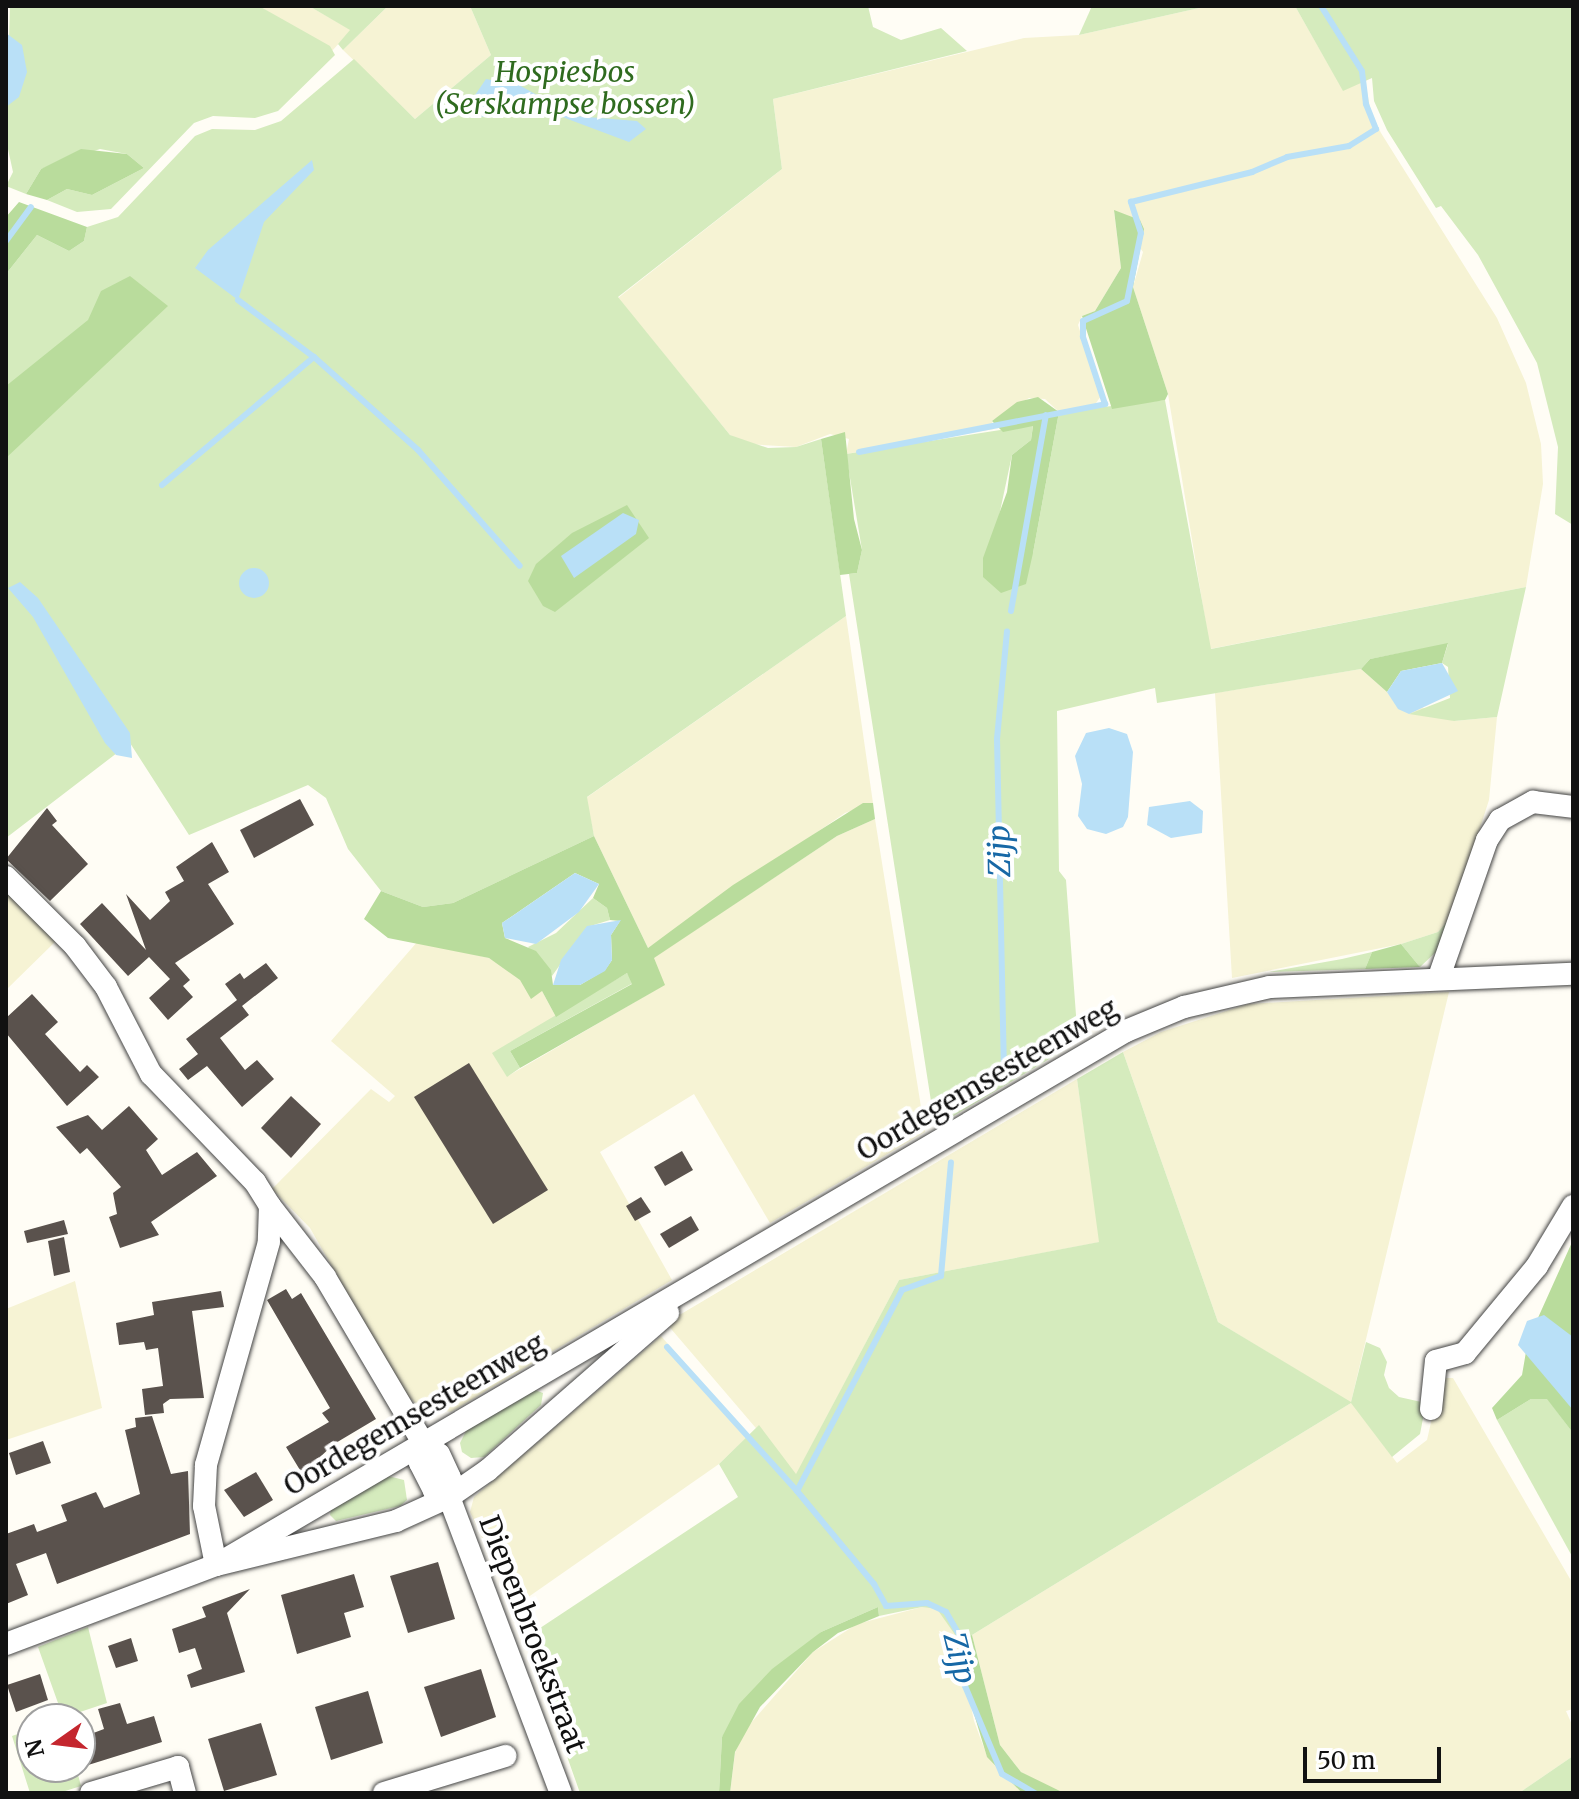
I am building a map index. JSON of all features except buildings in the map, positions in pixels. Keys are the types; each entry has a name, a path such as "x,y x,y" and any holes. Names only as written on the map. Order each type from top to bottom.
{"street":[{"path":"1439,977 1487,840 1500,820 1533,802 1573,807"},
{"name":"Diepenbroekstraat","path":"6,877 75,946 106,987 151,1074 255,1182 325,1277 423,1443 439,1454 450,1478 449,1497 561,1793"},
{"name":"Oordegemsesteenweg","path":"216,1565 725,1267 1039,1078 1126,1031 1184,1007 1270,987 1439,977 1573,974"},
{"path":"216,1565 204,1506 206,1465 269,1242 270,1206"},
{"path":"1431,1409 1436,1361 1465,1353 1537,1266 1573,1206"},
{"name":"Oordegemsesteenweg","path":"6,1644 216,1565 396,1521 449,1497 488,1470 614,1357 725,1267"},
{"path":"384,1793 505,1756"},
{"path":"91,1793 178,1767 185,1793"}],"shaded area":[{"path":"259,6 309,6 351,30 332,51"},
{"path":"388,6 470,6 491,55 415,119 343,50"},
{"path":"1208,6 1295,6 1343,90 1365,80 1371,113 1381,133 1497,318 1526,383 1541,444 1543,484 1526,587 1210,649 1168,394 1133,287 1143,252 1114,211 1121,268 1095,311 1082,316 1078,325 1101,396 1091,410 1059,412 1045,399 1029,398 992,421 994,429 846,454 849,439 830,434 796,447 747,444 730,435 618,298 782,169 773,99 1024,38 1079,35"},
{"path":"846,616 873,803 845,813 648,948 594,836 586,798"},
{"path":"1361,669 1387,692 1454,721 1497,717 1489,800 1451,917 1438,932 1401,944 1232,978 1215,693"},
{"path":"875,819 925,1132 770,1223 694,1094 600,1152 672,1280 451,1412 417,1405 403,1391 310,1228 272,1189 371,1089 389,1102 395,1096 331,1041 418,941 489,958 542,991 556,1017 493,1053 508,1076 664,985 653,958 837,836"},
{"path":"6,887 59,938 6,990"},
{"path":"1449,992 1351,1402 1397,1463 1427,1440 1441,1378 1453,1378 1573,1584 1573,1709 1566,1711 1573,1727 1573,1756 1519,1793 1064,1793 1045,1786 1021,1772 1000,1745 972,1635 1351,1403 1218,1322 1123,1052 1161,1032 1248,1004"},
{"path":"1077,1079 1100,1242 899,1280 796,1475 666,1323"},
{"path":"75,1281 102,1408 6,1440 6,1309"},
{"path":"661,1336 748,1436 719,1464 514,1607 470,1512 474,1497"},
{"path":"922,1607 937,1608 955,1630 974,1721 987,1756 1022,1793 730,1793 735,1753 743,1732 813,1652 857,1624"}],"green space":[{"path":"10,6 259,6 330,46 335,55 278,111 255,118 213,116 194,123 111,209 77,212 47,200 67,189 92,195 144,168 127,154 100,149 41,169 26,194 6,186 13,172 6,140"},
{"path":"309,6 388,6 343,50 338,44 350,30"},
{"name":"Hospiesbos (Serskampse bossen)","path":"470,6 868,6 873,27 901,40 941,28 967,51 773,99 782,169 618,297 730,435 768,448 796,447 821,439 846,616 587,797 594,836 453,903 423,907 381,891 348,849 326,798 308,785 189,835 130,743 6,838 6,274 37,235 69,251 84,241 87,227 118,217 195,136 212,129 255,130 281,121 354,59 415,119 491,55"},
{"path":"1092,6 1208,6 1079,35"},
{"path":"1295,6 1573,6 1573,525 1555,514 1558,447 1537,363 1478,255 1441,206 1436,208 1387,130 1374,101 1372,78 1343,91"},
{"path":"81,149 127,154 144,168 92,195 67,189 47,200 26,194 41,169"},
{"path":"19,202 87,227 84,241 69,251 37,235 6,274 6,217"},
{"path":"1114,210 1140,220 1144,229 1133,287 1168,394 1165,400 1112,409 1082,316 1095,311 1121,268"},
{"path":"130,276 168,306 6,458 6,386 88,320 101,291"},
{"path":"1038,397 1059,412 1033,553 1026,584 1001,593 983,577 983,558 1007,492 1012,455 1031,440 1033,426 1003,432 992,421 1017,402"},
{"path":"1165,400 1211,649 1526,587 1497,717 1454,721 1409,714 1450,698 1448,667 1442,663 1448,644 1370,659 1361,669 1157,703 1155,688 1057,711 1059,871 1066,880 1078,1042 935,1127 849,574 857,573 862,550 846,454 1033,425 1031,440 1012,455 998,521 1033,553 1059,412"},
{"path":"845,432 854,519 862,550 857,573 840,575 821,439"},
{"path":"627,505 649,538 555,612 543,606 528,581 536,564 572,533"},
{"path":"1448,643 1442,663 1401,671 1387,692 1361,669 1370,659"},
{"path":"863,803 873,803 875,819 837,836 654,958 665,985 520,1068 510,1051 632,984 627,973 556,1017 542,991 531,999 520,980 489,958 388,938 364,919 381,891 423,907 453,903 594,836 648,948 733,885","holes":["575,873 599,884 593,898 607,908 610,920 620,921 611,935 612,960 605,970 580,985 553,985 551,970 536,951 505,938 502,923"]},
{"path":"593,898 607,908 610,920 587,927 552,976 528,947 556,933"},
{"path":"1451,917 1437,951 1420,967 1401,944 1438,932"},
{"path":"1401,944 1420,967 1365,969 1372,952"},
{"path":"1372,952 1365,969 1269,972 1342,959"},
{"path":"627,973 633,983 510,1051 520,1068 507,1077 492,1053"},
{"path":"1123,1052 1218,1322 1351,1402 1366,1342 1380,1348 1387,1362 1384,1375 1389,1388 1399,1397 1426,1403 1420,1434 1392,1457 1351,1403 972,1635 958,1639 937,1609 922,1607 879,1616 878,1607 821,1632 722,1737 719,1793 580,1793 525,1638 738,1497 719,1464 759,1425 796,1474 899,1280 1099,1242 1077,1079"},
{"path":"1573,1240 1573,1433 1547,1399 1531,1399 1497,1420 1492,1408 1522,1375 1528,1340"},
{"path":"535,1390 543,1393 541,1405 484,1457 471,1458 462,1452 460,1443 467,1429"},
{"path":"1547,1398 1573,1433 1573,1558 1497,1420 1531,1399"},
{"path":"384,1475 404,1480 407,1500 400,1506 336,1521 330,1515 331,1509"},
{"path":"878,1607 879,1616 838,1633 813,1652 760,1707 735,1752 730,1793 719,1793 722,1737 739,1704 772,1669 821,1632"},
{"path":"88,1627 107,1703 96,1707 96,1703 58,1703 38,1647"},
{"path":"972,1635 1000,1745 1021,1772 1064,1793 1022,1793 987,1757 962,1674 958,1639"},
{"path":"1573,1756 1573,1793 1519,1793"},
{"path":"27,1783 80,1783 81,1786 59,1793 30,1793"}],"water":[{"path":"6,33 22,45 27,72 19,97 6,107"},
{"path":"486,79 519,85 575,116 637,121 646,129 629,142 517,100 499,114 482,117 471,101"},
{"path":"312,160 314,170 264,222 238,300 195,268 208,250"},
{"path":"623,513 639,520 636,534 574,578 561,556"},
{"path":"254,568 265,572 269,583 265,594 254,598 243,594 239,583 243,572"},
{"path":"20,582 38,598 130,733 132,758 116,755 105,743 33,617 8,588"},
{"path":"1442,663 1458,691 1409,714 1398,709 1387,692 1401,671"},
{"path":"1109,728 1127,734 1133,752 1128,817 1123,827 1106,834 1087,829 1078,816 1082,784 1075,756 1086,733"},
{"path":"1190,801 1203,811 1202,833 1171,838 1147,825 1149,807"},
{"path":"575,873 599,884 579,912 536,944 505,938 502,923"},
{"path":"621,920 611,935 612,960 605,971 580,985 553,985 561,960 587,926"},
{"path":"1544,1315 1573,1337 1573,1410 1518,1345 1527,1321"}],"waterway":[{"path":"859,452 1105,404 1083,337 1083,321 1127,301 1141,233 1131,202 1252,172 1287,157 1349,146 1376,129 1366,104 1362,71 1321,6"},
{"path":"6,241 31,207"},
{"path":"238,300 314,357 418,450 520,566"},
{"path":"162,485 314,357"},
{"name":"Zijp","path":"1011,611 1046,415"},
{"name":"Zijp","path":"1004,1072 997,739 1007,631"},
{"name":"Zijp","path":"797,1491 902,1290 941,1276 951,1162"},
{"name":"Zijp","path":"667,1347 797,1491 874,1584 886,1606 927,1603 946,1612 962,1640 965,1686 1002,1774 1035,1793"}]}
